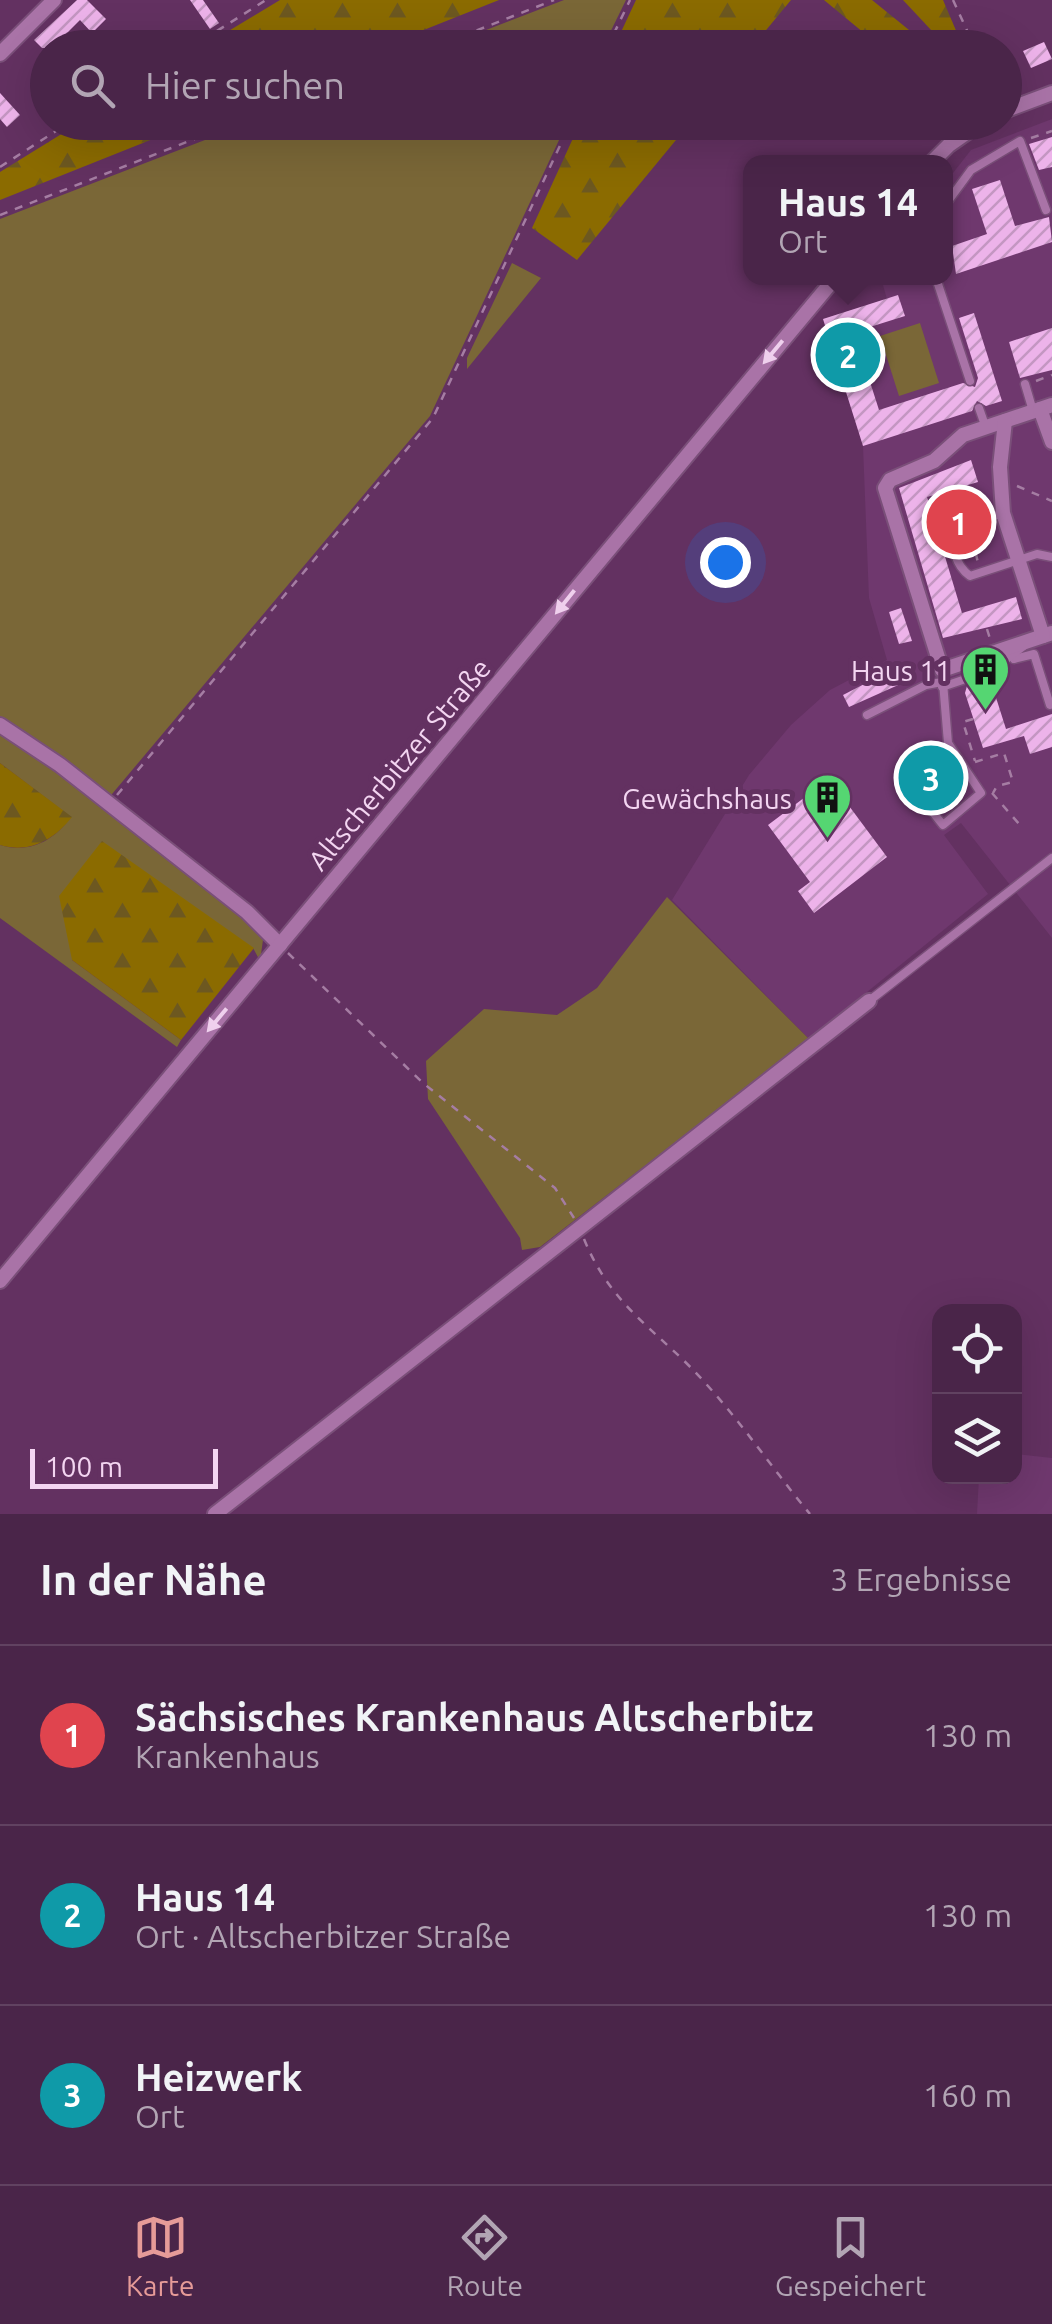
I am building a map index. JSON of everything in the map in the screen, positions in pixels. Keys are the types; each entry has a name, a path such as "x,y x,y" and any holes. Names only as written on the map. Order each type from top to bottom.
{"street":[{"path":"0,54 54,0"},
{"path":"1022,105 1052,93"},
{"name":"Altscherbitzer Straße","path":"0,1281 829,285"},
{"path":"1005,421 1000,467 1003,513 1041,637 942,680 885,488 890,480 934,461 964,435 1042,408 1052,442"},
{"path":"0,725 247,912 280,945"},
{"path":"216,1514 869,1001"}],"lane":[{"path":"953,194 971,170 1020,142 1046,210"},
{"path":"938,285 970,381"},
{"path":"1024,384 1042,408"},
{"path":"979,408 986,428"},
{"path":"1003,513 956,529 952,540 960,569 970,576 1037,554 1052,557"},
{"path":"1010,660 1041,637"},
{"path":"867,715 926,685 1034,654 1050,706"},
{"path":"926,805 943,825 980,789 948,742 942,680"},
{"path":"869,1001 1052,858"}],"path":[{"path":"218,30 266,0"},
{"path":"478,30 554,0"},
{"path":"616,30 630,0"},
{"path":"953,0 967,30"},
{"path":"1020,142 1052,130"},
{"path":"0,166 41,140"},
{"path":"0,215 192,140"},
{"path":"108,805 434,418 563,140"},
{"path":"1024,384 1052,376"},
{"path":"974,554 984,571"},
{"path":"973,719 964,722 980,789 993,794 1020,825"},
{"path":"975,762 1004,753 1012,782 997,786 993,794"},
{"path":"280,945 424,1082 556,1188 579,1226 598,1272 618,1300 708,1386 810,1514"}],"shaded area":[{"path":"564,0 626,0 611,30 486,30"},
{"path":"1052,119 1052,938 961,823 944,835 988,894 809,1039 672,900 749,775 791,725 830,690 887,660 869,598 863,446 823,319 887,299 883,285 953,285 953,173 971,150 997,140 1022,140 1022,130"},
{"path":"205,140 559,140 430,416 107,800 0,720 0,219"},
{"path":"512,263 541,278 467,369 467,358"},
{"path":"920,323 939,383 899,396 880,336"},
{"path":"0,733 128,828 253,927 263,940 260,961 253,948 72,960 181,1040 177,1047 0,918 0,845 21,848 40,843 57,833 71,817 0,763"},
{"path":"667,897 809,1039 540,1247 522,1250 520,1238 428,1099 426,1061 484,1009 557,1015 597,988"},
{"path":"1022,1455 1052,1458 1052,1514 977,1514 979,1484 1022,1484"}],"green space":[{"path":"280,0 499,0 424,30 230,30"},
{"path":"636,0 791,0 766,30 622,30"},
{"path":"824,0 872,0 909,30 860,30"},
{"path":"903,0 943,0 956,30 931,30"},
{"path":"52,140 150,140 0,200 0,172"},
{"path":"572,140 676,140 577,260 532,228"},
{"path":"0,763 72,817 40,843 21,848 0,845"},
{"path":"102,841 254,948 181,1040 72,960 59,896"}],"building":[{"path":"77,0 87,0 106,19 95,30 89,30 80,20 70,30 45,30"},
{"path":"190,0 203,0 219,23 210,29"},
{"path":"1044,42 1052,59 1031,68 1023,51"},
{"path":"0,93 20,115 7,127 0,119"},
{"path":"1052,137 1052,167 1039,170 1029,144"},
{"path":"1000,180 1015,226 1049,217 1052,242 956,274 953,246 987,234 972,189"},
{"path":"898,295 905,316 854,332 879,410 963,383 975,387 978,378 959,318 974,313 1002,401 986,406 977,401 972,411 863,446 823,319"},
{"path":"1052,328 1052,370 1020,378 1009,342"},
{"path":"971,460 978,482 927,497 962,613 1016,597 1022,619 943,638 899,488"},
{"path":"901,608 912,641 899,644 889,612"},
{"path":"897,667 905,682 849,707 843,695"},
{"path":"978,683 980,689 992,685 1006,729 1052,714 1052,747 1030,754 1024,736 983,748 965,693 967,686"},
{"path":"924,747 960,792 939,809 901,765"},
{"name":"Gewächshaus","path":"829,779 887,857 814,913 798,891 810,882 768,825"}],"place":[{"name":"Haus 14","path":"848,355"},
{"name":"Sächsisches Krankenhaus Altscherbitz","path":"959,522"},
{"name":"Haus 11","path":"986,712"},
{"name":"Heizwerk","path":"931,778"},
{"name":"Gewächshaus","path":"827,840"}]}
